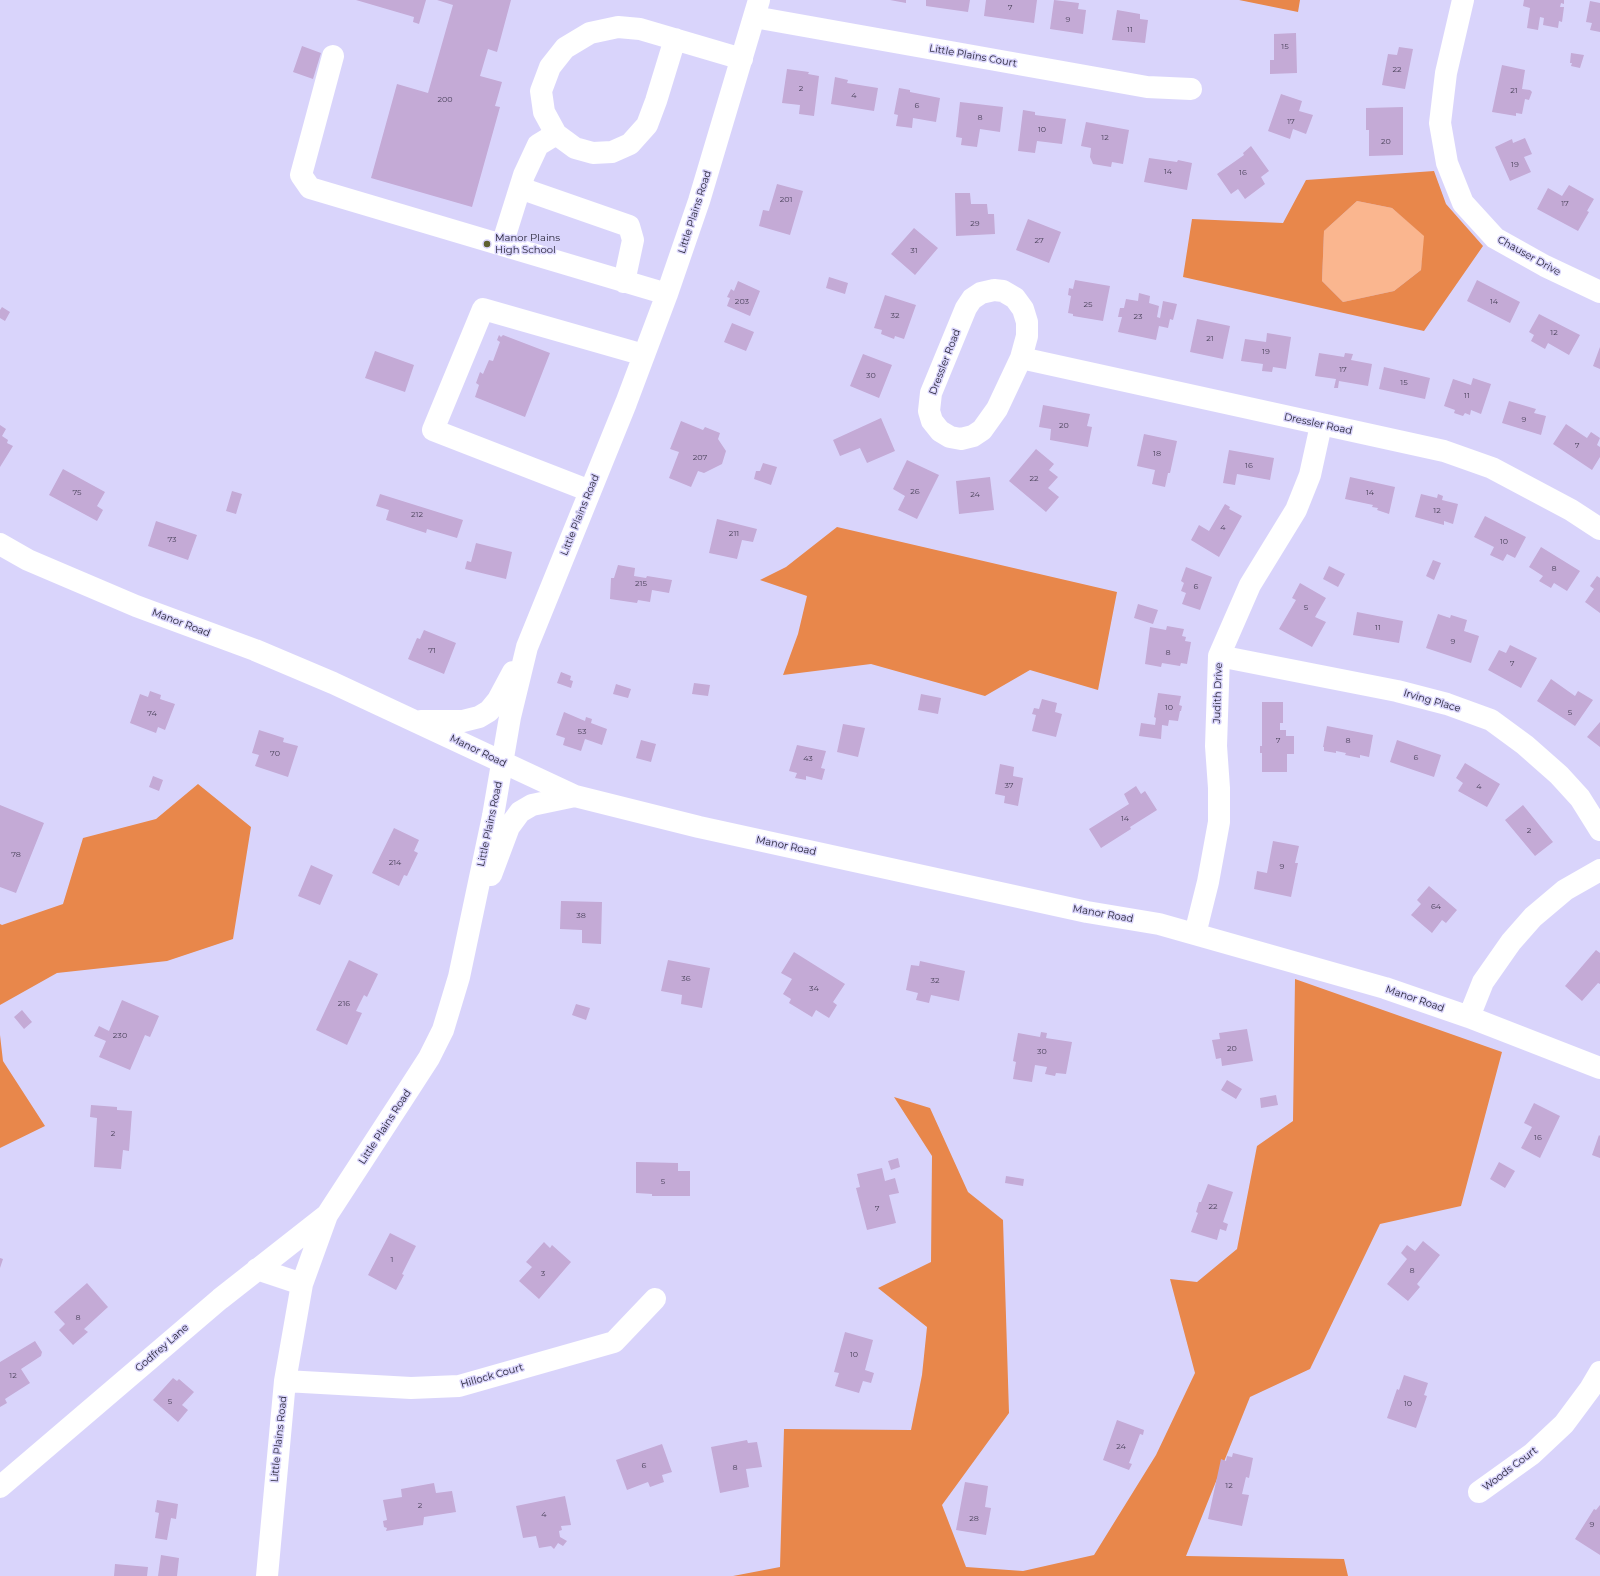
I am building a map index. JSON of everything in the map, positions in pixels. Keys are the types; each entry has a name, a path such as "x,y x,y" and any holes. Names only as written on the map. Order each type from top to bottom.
{"street":[{"name":"Chauser Drive","path":"1463,0 1446,73 1440,123 1447,163 1463,203 1495,238 1544,266 1600,292"},
{"name":"Little Plains Road","path":"266,1576 285,1381 302,1284 327,1215 429,1058 443,1030 458,977 503,763 510,717 527,646 590,491 667,294 700,201 757,9"},
{"name":"Little Plains Court","path":"757,9 1146,87 1191,89"},
{"path":"675,39 647,126 630,144 612,152 594,153 575,148 556,134 544,112 541,91 550,67 565,48 590,33 618,27 640,29 675,39 742,59"},
{"path":"334,56 301,175 310,188 667,294"},
{"path":"502,245 524,176 538,145 556,134"},
{"path":"520,188 629,226 633,240 624,282"},
{"name":"Dressler Road","path":"994,290 1004,291 1015,298 1023,309 1027,322 1027,336 1021,358 997,409 982,430 973,436 961,439 950,437 940,431 932,421 929,411 931,393 966,308 972,299 981,293 994,290"},
{"path":"590,491 434,430 483,309 644,355"},
{"name":"Dressler Road","path":"1021,358 1320,425 1444,451 1492,468 1571,510 1600,529"},
{"name":"Judith Drive","path":"1195,934 1208,882 1219,822 1219,788 1216,746 1219,656 1250,585 1296,510 1310,475 1320,425"},
{"name":"Manor Road","path":"0,544 28,560 136,606 255,650 326,680 575,796 706,828 1087,912 1160,924 1385,988 1469,1017 1600,1068"},
{"path":"414,721 463,721 479,717 489,711 498,700 527,646"},
{"name":"Irving Place","path":"1219,656 1397,691 1447,704 1491,720 1524,745 1559,775 1580,798 1600,830"},
{"path":"469,924 490,878 509,828 520,812 532,805 575,796"},
{"path":"1469,1017 1483,982 1516,937 1533,917 1565,890 1600,870"},
{"name":"Godfrey Lane","path":"0,1487 215,1303 327,1215"},
{"path":"257,1269 302,1284"},
{"name":"Hillock Court","path":"285,1381 411,1388 459,1386 614,1342 654,1299"},
{"name":"Woods Court","path":"1480,1492 1532,1454 1564,1424 1590,1389 1600,1372"}],"shaded area":[{"path":"1239,0 1300,0 1298,12"},
{"path":"1434,171 1446,204 1483,246 1424,331 1183,277 1192,219 1283,223 1306,180","holes":["1357,201 1392,208 1424,236 1421,270 1394,291 1343,302 1322,281 1324,231"]},
{"path":"1357,201 1392,208 1425,236 1421,270 1394,291 1343,302 1322,281 1324,231"},
{"path":"837,527 1117,592 1098,690 1030,670 985,696 871,664 783,675 798,634 807,596 760,580 786,567"},
{"path":"198,784 251,827 233,939 167,961 57,973 0,1005 0,924 2,925 63,904 83,838 156,819"},
{"path":"1295,979 1502,1052 1461,1206 1380,1224 1310,1369 1250,1397 1186,1556 1344,1559 1348,1576 733,1576 780,1567 784,1429 911,1430 922,1375 927,1327 878,1288 931,1262 932,1156 894,1097 930,1108 968,1192 1003,1220 1009,1413 942,1505 966,1567 1023,1571 1094,1555 1156,1455 1195,1373 1170,1279 1197,1282 1237,1249 1257,1146 1293,1121"},
{"path":"0,1035 3,1061 45,1126 0,1148"}],"building":[{"path":"356,0 426,0 419,24 413,22 414,17"},
{"path":"437,0 511,0 497,52 488,49 480,76 502,82 495,106 500,107 472,207 371,178 397,84 428,93 453,5"},
{"path":"890,0 906,0 906,3"},
{"path":"926,0 970,0 968,12 926,6"},
{"path":"986,0 1037,0 1034,23 984,16"},
{"path":"1054,0 1079,3 1078,9 1086,10 1083,34 1050,29"},
{"path":"1524,0 1564,0 1564,4 1561,3 1560,7 1564,7 1562,22 1559,21 1558,28 1543,25 1544,18 1540,17 1538,30 1527,28 1530,8 1523,6"},
{"path":"1590,1 1600,3 1600,32 1590,30 1592,23 1586,22"},
{"path":"1117,10 1140,14 1140,19 1148,20 1145,43 1112,40"},
{"path":"1296,33 1297,73 1270,74 1270,60 1274,60 1274,34"},
{"path":"302,46 321,53 313,79 293,72"},
{"path":"1399,47 1413,49 1405,89 1382,85 1388,54 1397,55"},
{"path":"1571,53 1584,55 1580,68 1571,66"},
{"path":"1502,65 1525,70 1522,89 1530,90 1532,92 1529,100 1525,99 1522,114 1516,113 1516,116 1492,112"},
{"path":"787,69 809,72 808,74 819,76 814,116 799,114 800,105 782,103"},
{"path":"835,77 848,80 847,83 878,88 874,111 831,104"},
{"path":"899,88 910,90 910,92 940,98 936,122 913,118 912,128 896,126 898,115 894,114"},
{"path":"1281,94 1302,101 1299,111 1313,115 1306,134 1293,129 1290,139 1268,131"},
{"path":"960,102 1003,107 1000,132 980,129 977,147 961,145 962,138 956,137"},
{"path":"1403,107 1403,155 1369,156 1369,130 1366,130 1366,108"},
{"path":"1023,110 1035,112 1035,115 1066,119 1062,144 1037,141 1035,153 1018,151"},
{"path":"1086,122 1129,130 1123,164 1112,162 1111,167 1093,164 1090,157 1091,148 1081,146"},
{"path":"1525,138 1532,154 1524,157 1531,172 1510,181 1495,147 1512,139 1513,143"},
{"path":"1251,146 1269,171 1261,177 1265,184 1245,199 1238,189 1231,194 1217,174 1244,155 1243,153"},
{"path":"1149,158 1177,162 1178,160 1192,163 1187,190 1144,182"},
{"path":"777,184 803,191 790,235 759,226 763,210 769,211"},
{"path":"1569,185 1594,199 1587,211 1589,212 1578,231 1537,209 1548,188 1562,196"},
{"path":"955,193 970,193 971,204 987,204 988,214 994,214 995,234 956,236"},
{"path":"1028,219 1061,232 1049,263 1016,250"},
{"path":"914,228 938,248 915,275 891,254"},
{"path":"829,277 848,283 845,294 826,288"},
{"path":"1075,280 1110,286 1103,321 1073,316 1073,314 1068,313 1071,296 1068,295 1069,288 1073,289"},
{"path":"1477,280 1520,302 1510,323 1467,301"},
{"path":"738,281 760,291 750,316 727,306 730,298 727,297 731,289 734,291"},
{"path":"1139,293 1150,296 1149,303 1159,306 1157,317 1160,318 1163,301 1177,304 1173,320 1170,319 1168,328 1159,326 1156,340 1118,332 1122,317 1118,317 1120,308 1124,308 1126,299 1138,301"},
{"path":"885,295 916,305 904,339 895,336 894,339 881,334 882,330 874,328"},
{"path":"2,307 10,312 5,321 0,318 0,310"},
{"path":"1539,314 1580,335 1569,355 1548,343 1545,349 1531,341 1534,335 1529,332"},
{"path":"1197,319 1230,326 1223,359 1190,352"},
{"path":"732,323 754,332 746,351 724,342"},
{"path":"1267,333 1291,337 1286,369 1273,367 1272,372 1262,371 1263,364 1241,361 1245,339 1266,342"},
{"path":"499,335 501,337 503,335 550,353 525,417 475,397 479,385 476,383 480,372 483,374 489,360 493,361 500,342 497,340"},
{"path":"1600,347 1600,369 1593,366"},
{"path":"375,351 414,365 405,392 365,378"},
{"path":"1319,353 1344,357 1345,353 1353,354 1351,360 1372,364 1368,386 1339,381 1338,388 1334,388 1336,379 1315,376"},
{"path":"863,354 892,365 879,398 850,386"},
{"path":"1384,367 1430,378 1425,399 1379,389"},
{"path":"1473,378 1491,384 1481,414 1471,410 1470,415 1465,413 1463,416 1454,413 1455,410 1444,406 1453,379 1471,385"},
{"path":"1509,401 1536,409 1534,413 1546,416 1541,435 1502,423"},
{"path":"1043,405 1090,414 1087,426 1092,427 1088,447 1050,440 1051,429 1039,427"},
{"path":"881,418 895,451 867,463 860,448 840,456 833,440"},
{"path":"681,421 703,430 705,427 720,433 718,439 726,451 722,464 704,473 698,471 691,487 669,478 679,452 670,449"},
{"path":"1566,424 1587,438 1591,432 1600,438 1597,445 1600,447 1600,457 1592,470 1553,444"},
{"path":"0,425 6,429 2,436 8,440 7,443 13,446 0,467"},
{"path":"1144,434 1177,441 1170,473 1168,473 1165,487 1152,484 1155,470 1137,466"},
{"path":"1036,449 1054,464 1049,470 1058,477 1048,488 1059,497 1046,512 1009,481"},
{"path":"1229,450 1274,458 1270,480 1237,474 1235,485 1223,483"},
{"path":"907,460 939,475 917,519 898,510 905,496 893,489"},
{"path":"763,463 777,467 771,485 754,479 756,471 760,471"},
{"path":"63,469 105,492 97,506 103,510 97,521 49,495"},
{"path":"990,477 994,510 959,514 956,481"},
{"path":"1350,477 1395,487 1389,514 1377,510 1378,508 1372,507 1373,505 1345,499"},
{"path":"232,491 242,494 236,514 226,511"},
{"path":"380,494 463,520 457,538 427,529 426,533 386,520 389,510 376,506"},
{"path":"1421,494 1437,498 1438,494 1443,496 1442,500 1458,504 1453,524 1444,521 1444,525 1415,517"},
{"path":"1225,504 1230,507 1229,509 1242,516 1219,557 1191,540 1199,525 1209,531"},
{"path":"1485,516 1526,537 1515,558 1507,554 1503,561 1490,555 1494,547 1474,537"},
{"path":"717,519 757,529 753,542 742,540 737,559 709,553"},
{"path":"156,521 197,535 188,560 148,546"},
{"path":"476,543 512,552 506,579 465,569 467,561 471,562"},
{"path":"1541,547 1580,571 1567,591 1554,583 1551,588 1539,581 1543,576 1529,567"},
{"path":"1433,560 1441,563 1434,580 1426,576"},
{"path":"618,565 635,568 634,576 646,578 647,576 672,580 669,593 652,590 650,602 638,600 637,603 610,599 611,578 614,578"},
{"path":"1329,566 1345,574 1338,587 1323,579"},
{"path":"1186,567 1212,577 1200,610 1182,604 1186,593 1181,591 1184,583 1181,581"},
{"path":"1597,576 1600,578 1600,613 1585,602 1594,589 1590,586"},
{"path":"1300,583 1326,598 1315,617 1326,622 1312,647 1279,629 1296,600 1292,598"},
{"path":"1138,604 1158,610 1153,624 1134,618"},
{"path":"1357,612 1403,621 1399,643 1353,635"},
{"path":"1438,614 1450,618 1451,615 1467,620 1464,631 1479,636 1471,663 1426,648"},
{"path":"1167,626 1184,629 1182,636 1186,637 1185,641 1191,642 1187,664 1181,663 1180,666 1162,663 1161,667 1145,664 1150,627 1166,630"},
{"path":"424,630 456,643 444,674 408,659 417,638 420,639"},
{"path":"1510,645 1537,658 1521,688 1488,670 1499,650 1506,653"},
{"path":"561,672 571,676 570,680 573,681 571,688 557,683"},
{"path":"1551,679 1575,696 1578,691 1593,700 1575,726 1537,701"},
{"path":"694,683 710,685 708,696 692,694"},
{"path":"616,684 631,689 628,698 613,694"},
{"path":"150,691 161,695 160,699 175,704 165,730 158,727 156,733 130,723 140,694 148,697"},
{"path":"1158,693 1181,696 1179,705 1182,706 1178,721 1169,720 1168,726 1162,725 1161,739 1139,736 1141,723 1155,725 1156,718 1154,717"},
{"path":"921,694 941,698 938,714 918,710"},
{"path":"1042,699 1057,703 1055,712 1062,714 1056,737 1032,731 1036,715 1032,714 1034,708 1039,709"},
{"path":"1262,702 1283,702 1283,723 1280,723 1280,730 1286,730 1286,736 1294,736 1294,754 1287,754 1287,772 1262,772 1262,753 1260,753 1260,746 1262,746"},
{"path":"564,712 585,721 586,717 592,719 591,723 607,729 602,745 585,739 581,751 563,745 565,738 556,735"},
{"path":"1600,722 1600,747 1587,737"},
{"path":"843,724 865,728 858,757 837,752"},
{"path":"1327,726 1373,735 1369,757 1360,755 1360,758 1345,755 1346,753 1336,751 1336,753 1324,751 1323,747"},
{"path":"259,730 284,738 283,742 298,746 288,777 255,766 259,755 252,753"},
{"path":"641,740 656,744 651,762 636,758"},
{"path":"1397,740 1441,755 1434,777 1390,762"},
{"path":"797,745 826,751 821,768 825,769 822,780 806,776 806,780 795,778 797,773 789,771"},
{"path":"1465,763 1500,784 1487,807 1458,791 1463,783 1456,778"},
{"path":"1000,764 1014,767 1013,776 1023,778 1018,806 1004,803 1005,796 995,794"},
{"path":"153,776 163,780 159,791 149,787"},
{"path":"1136,786 1141,794 1145,791 1157,810 1101,848 1089,829 1129,804 1124,794"},
{"path":"0,805 44,823 16,893 0,887"},
{"path":"1523,805 1553,842 1535,856 1505,820"},
{"path":"394,828 419,840 414,851 418,853 407,876 404,875 399,886 372,873"},
{"path":"1273,841 1299,846 1295,863 1298,863 1291,897 1254,889 1257,871 1267,873"},
{"path":"311,865 333,875 320,905 298,896"},
{"path":"1429,886 1457,910 1446,923 1442,920 1432,933 1411,915 1421,904 1417,900"},
{"path":"561,901 602,902 601,944 582,943 582,930 560,929"},
{"path":"1596,950 1600,953 1600,984 1598,983 1582,1001 1565,986"},
{"path":"794,952 845,984 833,1002 837,1005 829,1018 816,1010 812,1017 789,1003 791,999 783,994 792,979 781,973"},
{"path":"349,960 378,974 367,997 364,995 356,1011 362,1013 347,1045 316,1030"},
{"path":"668,960 710,968 702,1008 681,1004 682,995 661,991"},
{"path":"920,961 965,971 959,1001 931,995 929,1003 916,1000 918,993 906,990 911,965 919,966"},
{"path":"122,1000 159,1016 150,1037 145,1035 130,1070 99,1057 106,1041 94,1036 99,1026 109,1031"},
{"path":"576,1004 590,1008 586,1020 572,1015"},
{"path":"22,1010 32,1022 24,1029 14,1017"},
{"path":"1247,1029 1253,1061 1222,1066 1221,1058 1216,1059 1212,1040 1220,1039 1219,1033"},
{"path":"1041,1032 1047,1033 1046,1038 1072,1042 1066,1074 1056,1073 1055,1076 1045,1074 1047,1067 1035,1065 1032,1082 1013,1079 1016,1062 1013,1061 1018,1033 1040,1037"},
{"path":"1227,1080 1242,1089 1236,1099 1221,1090"},
{"path":"1276,1095 1278,1105 1261,1108 1260,1098"},
{"path":"1534,1103 1560,1116 1540,1158 1521,1148 1532,1127 1524,1123"},
{"path":"91,1105 117,1107 117,1110 132,1111 129,1151 123,1150 121,1169 94,1167 97,1118 90,1117"},
{"path":"1599,1135 1600,1136 1600,1158 1592,1155"},
{"path":"898,1158 900,1167 891,1170 888,1161"},
{"path":"636,1162 678,1163 678,1171 690,1171 690,1196 652,1196 652,1194 636,1193"},
{"path":"1499,1162 1515,1171 1505,1188 1490,1179"},
{"path":"882,1168 885,1181 895,1178 899,1193 889,1195 896,1223 867,1230 856,1188 860,1187 857,1174"},
{"path":"1006,1176 1024,1179 1023,1186 1005,1183"},
{"path":"1208,1184 1233,1192 1223,1222 1228,1224 1226,1231 1220,1229 1217,1240 1191,1232 1198,1213 1196,1212 1199,1202 1201,1202"},
{"path":"390,1233 416,1246 396,1290 368,1275"},
{"path":"1423,1241 1440,1255 1417,1284 1420,1287 1408,1301 1387,1284 1407,1259 1401,1253 1407,1245 1415,1251"},
{"path":"544,1242 550,1248 552,1245 571,1262 539,1299 519,1281 532,1267 526,1262"},
{"path":"0,1258 3,1259 0,1268"},
{"path":"87,1283 108,1307 84,1329 88,1332 73,1345 59,1330 65,1324 54,1312"},
{"path":"845,1332 873,1340 865,1370 874,1373 871,1383 863,1381 859,1393 835,1386 839,1373 834,1372"},
{"path":"35,1341 42,1352 41,1356 21,1369 30,1383 5,1399 7,1403 0,1407 0,1362"},
{"path":"1404,1375 1428,1383 1424,1395 1427,1396 1416,1428 1387,1418 1397,1389 1399,1390"},
{"path":"173,1378 177,1381 179,1379 194,1392 182,1405 188,1410 178,1422 153,1400"},
{"path":"1117,1420 1144,1430 1143,1435 1140,1434 1129,1463 1132,1464 1129,1470 1103,1460"},
{"path":"747,1440 748,1443 757,1442 762,1467 746,1469 749,1487 720,1493 711,1447"},
{"path":"662,1444 672,1472 662,1475 664,1482 650,1487 648,1482 627,1490 616,1460"},
{"path":"1233,1453 1253,1458 1249,1478 1246,1477 1242,1494 1249,1495 1242,1526 1208,1519 1221,1459 1226,1461 1227,1456 1232,1457"},
{"path":"965,1482 988,1486 985,1507 991,1508 986,1535 956,1530"},
{"path":"434,1483 436,1493 452,1491 456,1512 424,1517 423,1525 386,1531 387,1528 384,1527 383,1521 387,1520 383,1500 402,1497 401,1489"},
{"path":"565,1496 571,1525 561,1526 562,1530 559,1531 560,1537 567,1541 563,1546 558,1543 554,1549 551,1546 539,1548 536,1536 523,1538 516,1506"},
{"path":"157,1500 178,1504 176,1519 171,1518 167,1540 155,1538 159,1513 155,1512"},
{"path":"1600,1505 1600,1555 1575,1539 1594,1509 1596,1510"},
{"path":"161,1555 179,1558 177,1576 158,1576"},
{"path":"115,1564 148,1567 147,1576 114,1576"}],"place":[{"name":"Manor Plains High School","path":"487,244"}]}
